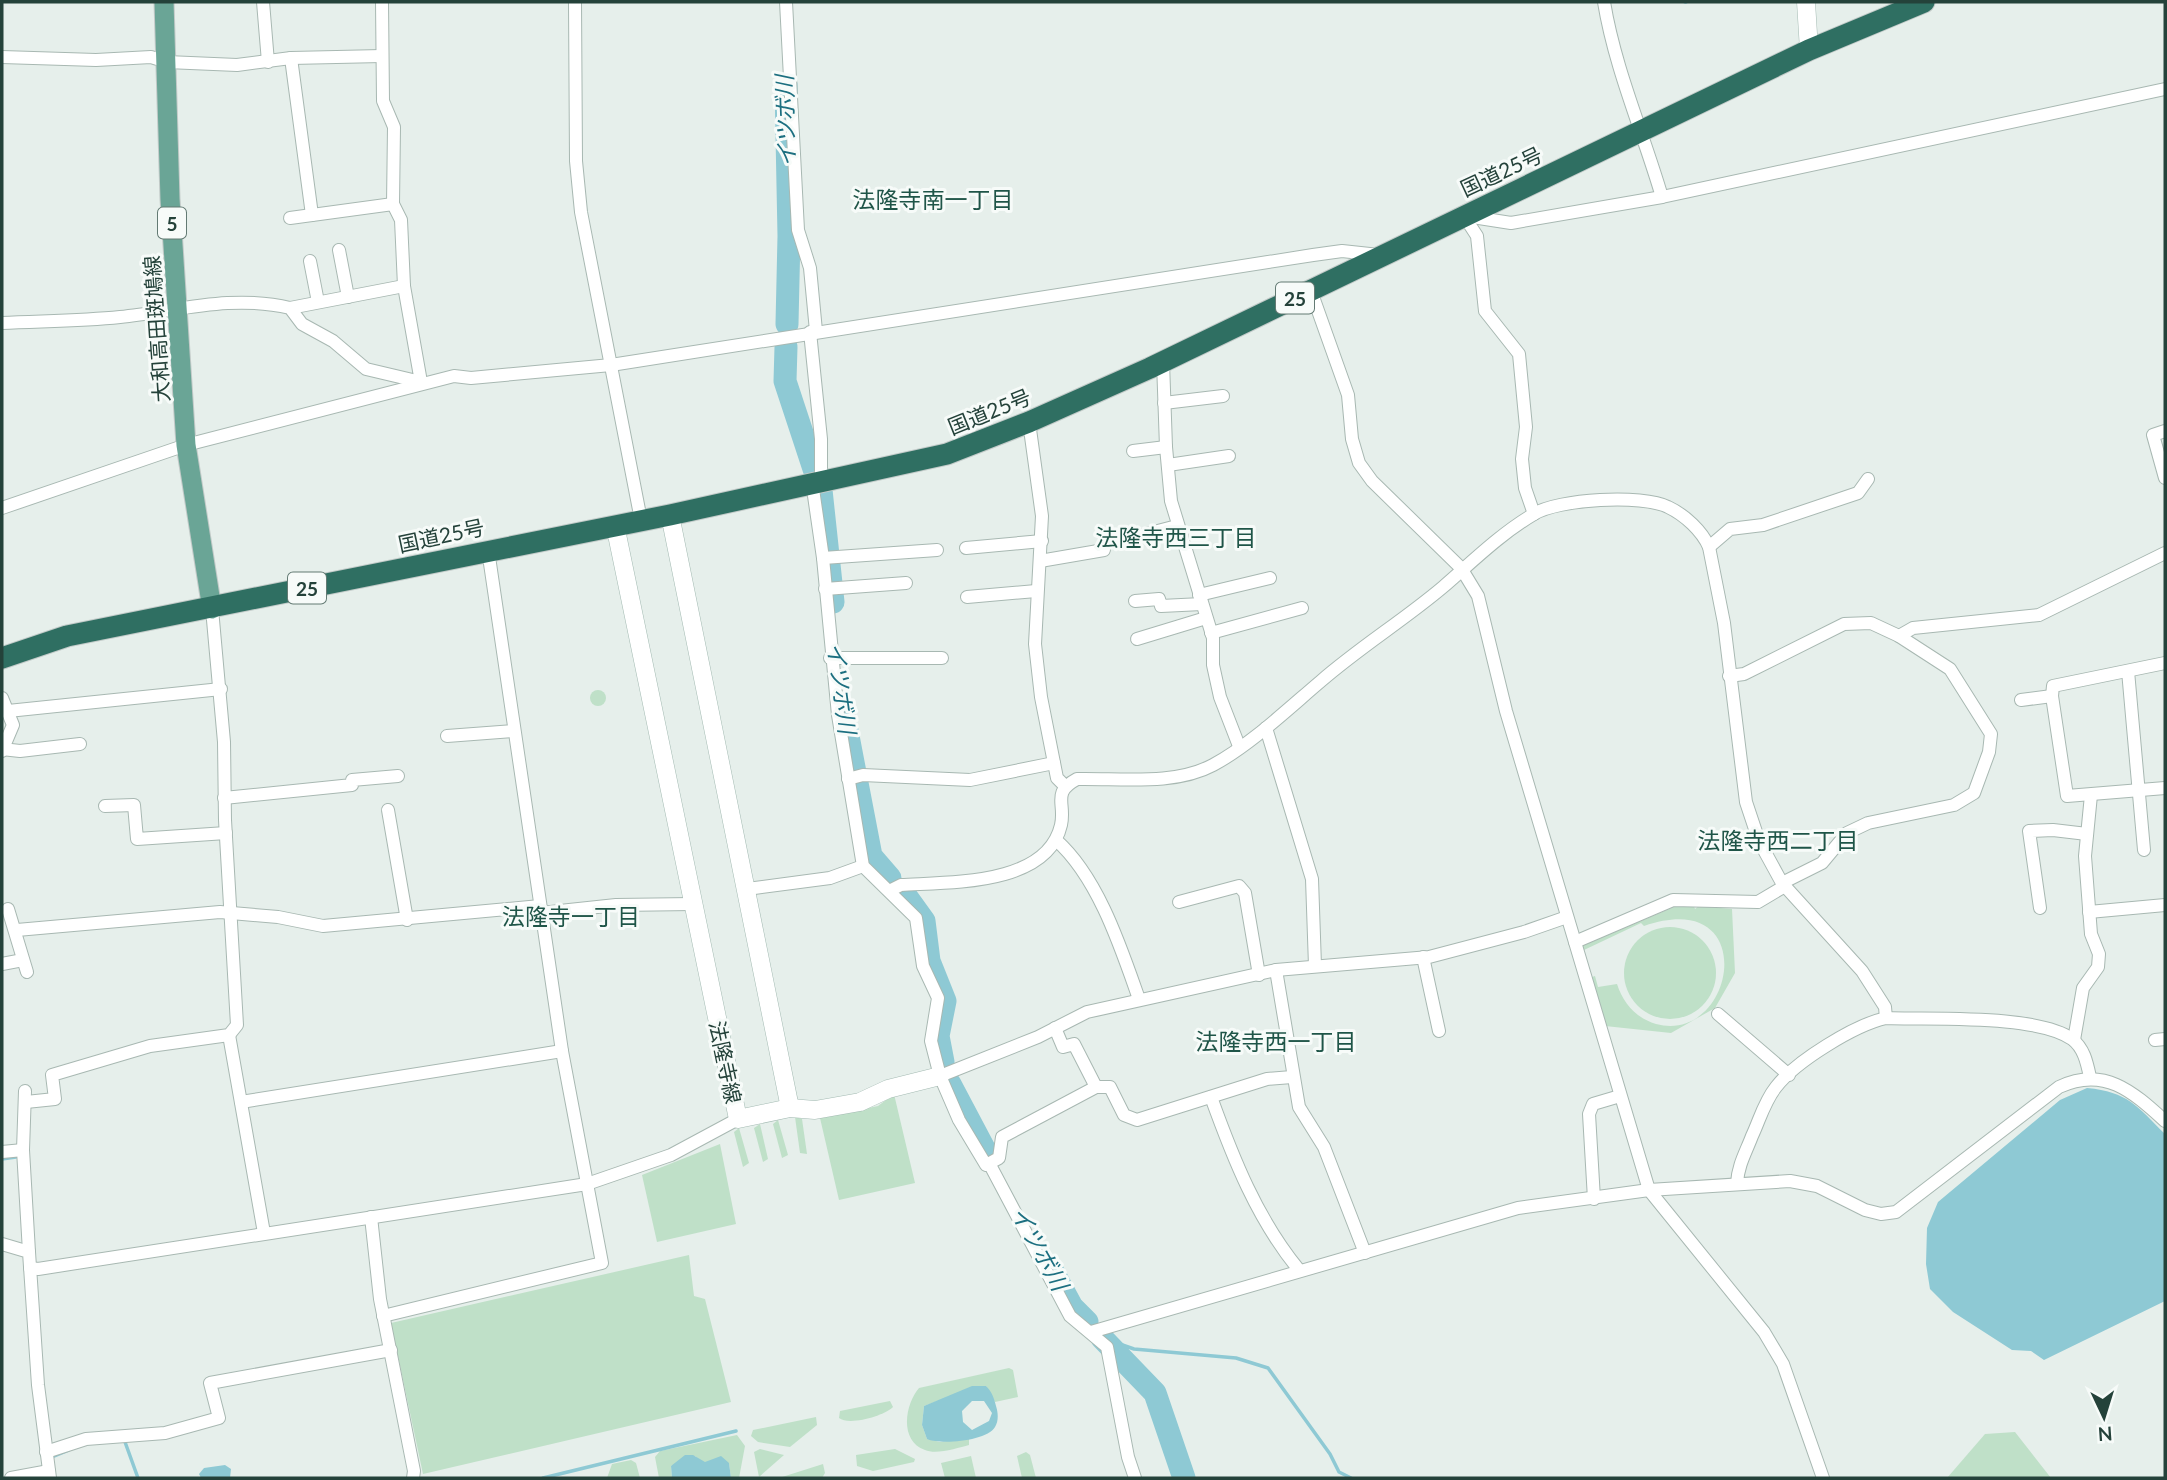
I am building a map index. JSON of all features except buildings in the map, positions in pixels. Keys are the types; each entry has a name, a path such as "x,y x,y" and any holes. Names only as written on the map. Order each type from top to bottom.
{"highway":[{"name":"国道25号","path":"2,657 67,636 670,515 947,454 1029,422 1163,362 1809,50 1924,2"}],"main road":[{"name":"大和高田斑鳩線","path":"164,2 177,308 186,445 212,609"},
{"path":"1806,2 1809,50"},
{"path":"670,515 790,1108"},
{"name":"法隆寺線","path":"615,525 737,1119 790,1108 815,1110 860,1102 888,1089 940,1076"}],"street":[{"path":"263,2 268,62"},
{"path":"382,2 383,101 394,127 393,204 401,220 404,286 421,382"},
{"path":"575,2 577,184 641,520"},
{"path":"786,2 797,230 810,268 820,429 817,484 863,866 891,890 916,918 923,966 939,998 931,1041 940,1076 959,1120 986,1165 999,1158 1002,1137 1096,1087 1110,1087 1124,1115 1137,1121 1267,1079 1292,1077"},
{"path":"1604,2 1611,45 1643,131 1662,197"},
{"path":"2,57 96,60 152,57 167,62 237,65 291,58 382,56"},
{"path":"291,58 312,215"},
{"path":"1464,216 1511,223 1662,197 2165,89"},
{"path":"290,218 393,204"},
{"path":"1464,216 1477,236 1485,311 1519,354 1526,427 1522,459 1525,488 1534,514"},
{"path":"339,250 348,296"},
{"path":"2,508 186,445 405,391 421,382 454,376 471,378 611,365 813,331 1342,251 1383,256"},
{"path":"310,261 318,302"},
{"path":"2,323 120,317 224,301 262,301 290,308 404,286"},
{"path":"1311,291 1348,395 1352,439 1359,463 1372,481 1461,568 1478,596 1506,710 1649,1190 1770,1343 1783,1364 1823,1478"},
{"path":"290,308 302,324 332,341 366,369 421,382"},
{"path":"1163,362 1166,447 1177,526 1188,550 1211,632 1220,697 1239,746"},
{"path":"1164,403 1223,396"},
{"path":"1029,422 1042,516 1036,591 1039,610 1035,643 1041,697 1057,778 1065,786"},
{"path":"2165,431 2153,435 2165,478"},
{"path":"1133,451 1166,447"},
{"path":"1168,465 1230,456"},
{"path":"1709,547 1730,529 1763,525 1858,493 1868,479"},
{"path":"891,890 901,886 985,880 1014,872 1040,856 1056,840 1062,822 1061,795 1065,786 1077,779 1181,777 1215,764 1266,728 1340,665 1444,586 1461,568 1534,514 1553,505 1649,501 1668,507 1687,520 1704,536 1709,547 1724,624 1746,802 1759,841 1784,885 1862,971 1885,1007 1886,1018"},
{"path":"1123,540 1177,526"},
{"path":"966,548 1042,541"},
{"path":"383,1315 602,1263 562,1052 512,731 488,550"},
{"path":"827,557 937,550"},
{"path":"1040,561 1104,550"},
{"path":"1899,636 1913,628 2039,615 2165,553"},
{"path":"1135,601 1160,599 1161,606 1201,599 1270,578"},
{"path":"829,589 906,583"},
{"path":"967,597 1036,591"},
{"path":"1211,632 1302,608"},
{"path":"11,1478 50,1475 33,1268 29,1252 23,1150 25,1096 55,1099 52,1075 150,1046 229,1035 237,1025 220,689 212,609"},
{"path":"1137,639 1206,618"},
{"path":"1575,942 1673,900 1758,902 1822,863 1847,833 1868,823 1954,805 1974,793 1989,752 1991,734 1950,669 1899,636 1871,623 1844,624 1744,674 1729,676"},
{"path":"836,658 942,658"},
{"path":"2165,663 2053,686 2052,696 2067,796 2165,788"},
{"path":"2128,671 2144,850"},
{"path":"8,711 220,689"},
{"path":"2021,700 2052,696"},
{"path":"2,698 13,726 2,750 20,751 80,744"},
{"path":"1266,728 1312,879 1315,966"},
{"path":"447,736 512,731"},
{"path":"852,778 970,780 1054,763"},
{"path":"224,798 352,785 352,780 398,776"},
{"path":"2074,1040 2083,988 2098,967 2099,954 2091,934 2087,834 2091,795"},
{"path":"105,806 134,805 137,839 226,833"},
{"path":"388,810 385,833 407,920"},
{"path":"2040,908 2029,831 2053,830 2087,834"},
{"path":"1056,840 1068,850 1112,924 1139,999"},
{"path":"747,889 830,878 863,866"},
{"path":"1180,902 1239,886 1245,893 1259,975"},
{"path":"17,930 180,914 278,917 323,926 407,920 451,912 693,904"},
{"path":"2090,912 2165,905"},
{"path":"2,964 25,966 17,930 10,921 8,909"},
{"path":"940,1076 1087,1012 1276,970 1423,957 1524,932 1567,917"},
{"path":"1423,957 1439,1031"},
{"path":"1276,970 1299,1107 1324,1147 1365,1253"},
{"path":"1718,1014 1789,1075"},
{"path":"1737,1183 1743,1154 1776,1086 1868,1022 1886,1018 2024,1023 2054,1030 2074,1040 2085,1055 2090,1077"},
{"path":"1055,1028 1063,1047 1074,1044 1096,1087"},
{"path":"229,1035 264,1233"},
{"path":"241,1102 562,1052"},
{"path":"1091,1332 1518,1208 1649,1190 1790,1181 1816,1186 1865,1210 1881,1214 1896,1212 2059,1087 2090,1077 2110,1082 2141,1099 2165,1121"},
{"path":"1594,1199 1589,1114 1593,1104 1620,1096"},
{"path":"1211,1097 1236,1167 1282,1250 1299,1270"},
{"path":"33,1268 587,1184 671,1155 737,1119"},
{"path":"2,1152 23,1150"},
{"path":"989,1163 1070,1316 1107,1347 1113,1364 1128,1457 1135,1478"},
{"path":"371,1217 383,1315 414,1471 413,1478"},
{"path":"2,1244 29,1252"},
{"path":"49,1451 107,1436 165,1433 219,1418 210,1383 391,1350"}],"green space":[{"path":"598,690 604,692 604,704 598,706 592,704 590,698 592,692"},
{"path":"1694,906 1695,909 1699,906 1732,909 1735,973 1715,1008 1671,1033 1605,1026 1592,977 1595,976 1598,987 1617,984 1631,1009 1656,1024 1683,1024 1704,1012 1718,991 1724,967 1721,945 1707,927 1682,919 1644,926 1641,923 1584,950 1582,946 1674,907"},
{"path":"1670,927 1688,930 1703,940 1713,955 1716,973 1713,991 1703,1006 1688,1016 1670,1019 1652,1016 1637,1006 1627,991 1624,973 1627,955 1637,940 1652,930"},
{"path":"894,1094 915,1183 839,1200 820,1118 878,1106"},
{"path":"795,1117 802,1119 807,1154 800,1153"},
{"path":"778,1120 788,1155 782,1158 773,1124"},
{"path":"760,1124 768,1159 763,1162 754,1128"},
{"path":"739,1128 749,1163 743,1167 734,1132"},
{"path":"720,1144 736,1224 657,1242 642,1175"},
{"path":"689,1255 694,1296 705,1299 731,1402 423,1474 391,1323"},
{"path":"1009,1368 1013,1370 1018,1397 995,1402 986,1386 978,1386 924,1406 922,1425 927,1439 940,1442 969,1438 969,1445 935,1452 925,1450 911,1439 908,1412 919,1388"},
{"path":"890,1401 893,1407 875,1417 850,1421 839,1418 840,1411"},
{"path":"816,1417 817,1425 790,1447 758,1442 751,1436 753,1430"},
{"path":"2015,1432 2051,1478 1947,1478 1985,1434"},
{"path":"737,1435 745,1446 739,1478 731,1478 729,1463 702,1462 695,1456 671,1466 672,1478 659,1478 655,1457 660,1451"},
{"path":"760,1449 784,1455 759,1477 754,1452"},
{"path":"895,1449 915,1459 914,1462 873,1471 857,1466 856,1455"},
{"path":"1026,1452 1030,1455 1036,1478 1022,1478 1017,1456"},
{"path":"971,1456 976,1478 945,1478 941,1463"},
{"path":"631,1460 636,1463 640,1478 607,1478 612,1464"},
{"path":"823,1464 825,1473 822,1478 779,1478"}],"water":[{"path":"2087,1088 2113,1093 2131,1102 2165,1134 2165,1301 2044,1360 2031,1351 2012,1350 1953,1312 1930,1289 1926,1264 1927,1228 1938,1202 2060,1100"},
{"path":"972,1386 986,1386 994,1400 997,1422 990,1432 974,1439 934,1441 927,1439 922,1425 924,1406","holes":["972,1401 984,1401 992,1413 989,1421 972,1430 963,1422 962,1411"]},
{"path":"685,1455 693,1455 705,1462 721,1456 729,1463 731,1478 672,1478 671,1466"},
{"path":"225,1465 231,1469 230,1478 201,1478 199,1474 204,1468"}],"waterway":[{"name":"イツボ川","path":"786,85 789,236 787,324"},
{"name":"イツボ川","path":"786,347 785,381 814,469"},
{"name":"イツボ川","path":"821,490 833,602"},
{"name":"イツボ川","path":"843,710 871,856 890,878"},
{"name":"イツボ川","path":"906,896 924,921 929,961 945,1001 938,1036 943,1062"},
{"name":"イツボ川","path":"950,1084 987,1154"},
{"path":"2,1159 16,1157"},
{"name":"イツボ川","path":"1052,1270 1072,1307 1087,1322"},
{"name":"イツボ川","path":"1102,1338 1155,1393 1184,1478"},
{"path":"1105,1339 1134,1349 1236,1358 1268,1368 1330,1454 1339,1472 1351,1478"},
{"path":"543,1478 736,1431"},
{"path":"125,1442 138,1478"},
{"path":"52,1457 69,1450"}],"district":[{"name":"法隆寺南一丁目","path":"933,199"},
{"name":"法隆寺西三丁目","path":"1176,537"},
{"name":"法隆寺西二丁目","path":"1778,840"},
{"name":"法隆寺一丁目","path":"571,916"},
{"name":"法隆寺西一丁目","path":"1276,1041"}]}
